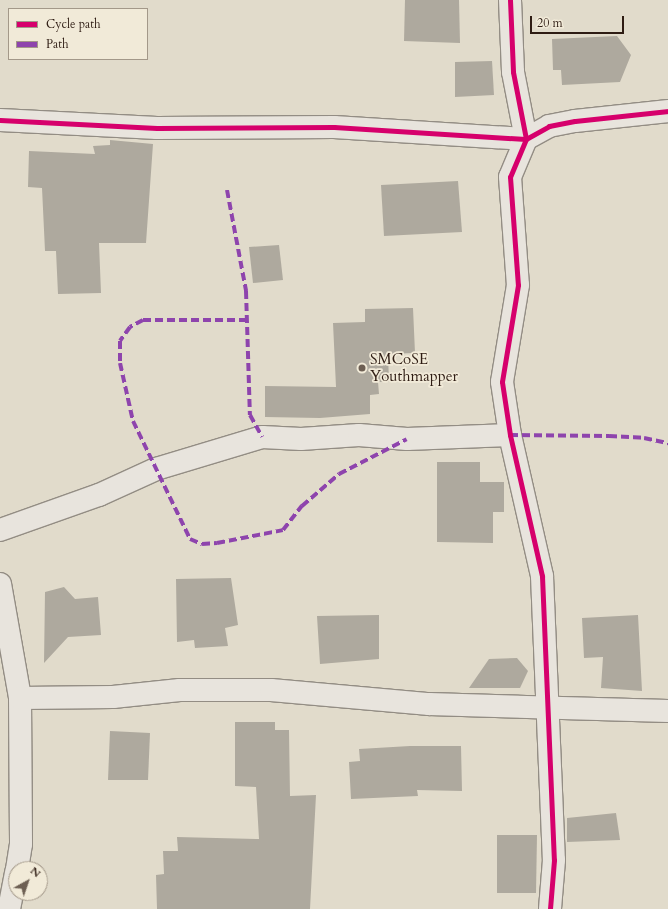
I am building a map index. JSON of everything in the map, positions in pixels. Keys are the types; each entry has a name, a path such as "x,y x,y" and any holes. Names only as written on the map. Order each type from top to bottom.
{"street":[{"path":"510,0 513,72 526,139 510,177 518,285 502,382 510,435 542,576 546,706 554,860 550,909"},
{"path":"0,120 157,128 334,127 526,139 549,126 575,120 668,111"},
{"path":"0,530 99,494 156,469 262,437 301,439 359,435 407,439 510,435"},
{"path":"0,584 20,698 21,844 18,861"},
{"path":"20,698 113,697 180,690 271,690 429,704 546,706 668,711"}],"building":[{"path":"405,0 459,0 460,43 404,41"},
{"path":"617,36 631,55 620,82 562,85 561,70 553,70 552,39"},
{"path":"492,61 494,95 455,97 455,62"},
{"path":"110,140 153,144 146,243 99,243 101,293 58,294 56,251 45,251 42,188 28,187 29,151 95,154 93,146 110,145"},
{"path":"458,181 462,232 384,236 381,185"},
{"path":"279,245 283,280 253,283 249,247"},
{"name":"SMCoSE Youthmapper","path":"413,308 415,353 388,354 389,382 378,382 379,394 370,395 370,414 320,418 265,417 265,386 336,387 333,323 365,322 365,309"},
{"path":"437,462 480,462 480,482 504,482 504,512 493,512 493,543 437,542"},
{"path":"231,578 238,625 225,628 228,646 195,648 194,640 177,642 176,579"},
{"path":"64,587 75,599 98,597 101,635 68,637 44,663 45,592"},
{"path":"379,615 379,659 320,664 317,616"},
{"path":"638,615 642,691 601,688 603,657 584,658 582,618"},
{"path":"517,658 528,671 520,688 469,688 489,659"},
{"path":"235,722 275,722 275,730 289,730 290,796 316,795 310,909 157,909 156,875 164,874 163,851 178,851 177,837 259,839 256,787 235,786"},
{"path":"110,731 150,733 148,780 108,780"},
{"path":"410,746 461,746 462,791 417,790 418,796 351,799 349,762 360,761 359,749"},
{"path":"616,813 620,840 567,842 567,818"},
{"path":"497,835 537,835 536,893 497,893"}],"marked path":[{"path":"227,190 246,291 250,415 262,437"},
{"path":"247,320 143,320 130,327 120,341 120,363 133,421 190,539 202,544 217,543 283,530 302,506 339,474 407,439"},
{"path":"510,435 609,436 644,438 668,443"}],"cycle path":[{"path":"510,0 513,72 526,139 510,177 518,285 502,382 510,435 542,576 554,860 550,909"},
{"path":"0,120 157,128 334,127 526,139 549,126 575,121 668,111"}],"place":[{"name":"SMCoSE Youthmapper","path":"362,368"}]}
